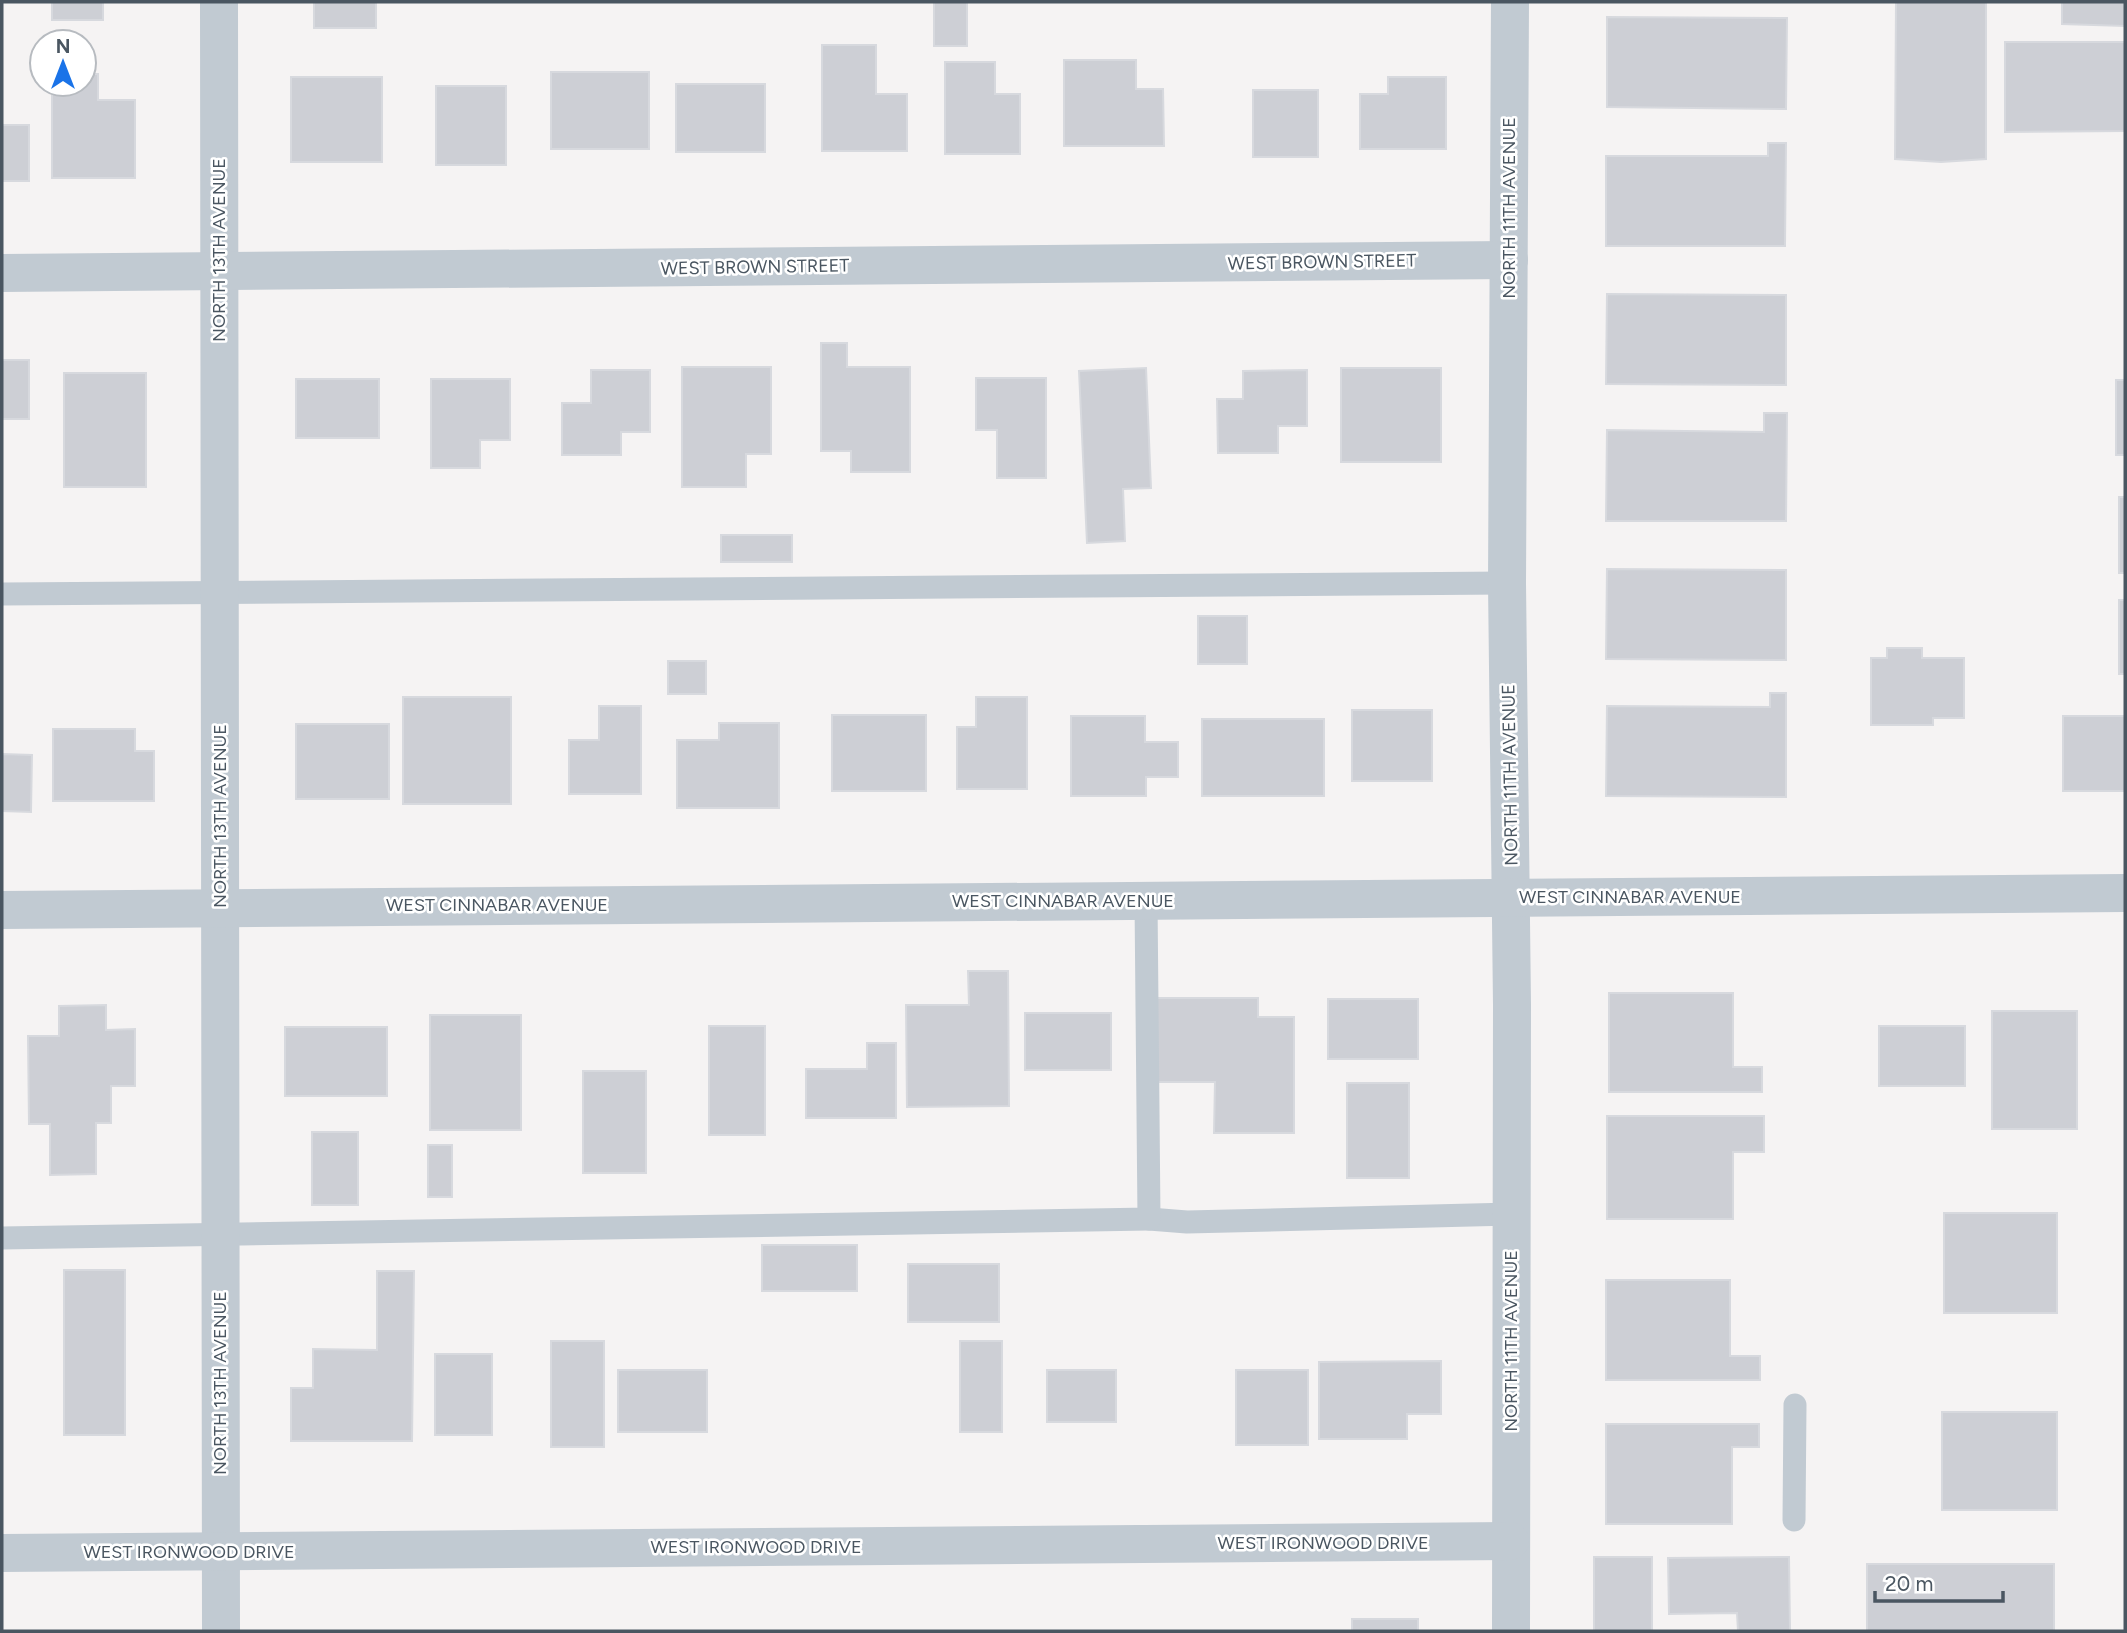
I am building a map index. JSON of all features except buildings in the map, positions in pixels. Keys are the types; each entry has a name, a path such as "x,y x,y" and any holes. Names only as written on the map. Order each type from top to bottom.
{"street":[{"name":"NORTH 13TH AVENUE","path":"219,2 218,271 222,593 219,907 221,1631"},
{"name":"NORTH 11TH AVENUE","path":"1510,2 1507,583 1512,898 1511,1631"},
{"name":"WEST BROWN STREET","path":"2,273 1509,260"},
{"name":"WEST CINNABAR AVENUE","path":"2,910 2125,893"},
{"name":"WEST IRONWOOD DRIVE","path":"2,1553 1510,1541"}],"lane":[{"path":"2,594 1507,583"},
{"path":"1146,900 1149,1219"},
{"path":"2,1238 1149,1219 1187,1222 1512,1214"},
{"path":"1794,1520 1795,1405"}]}
